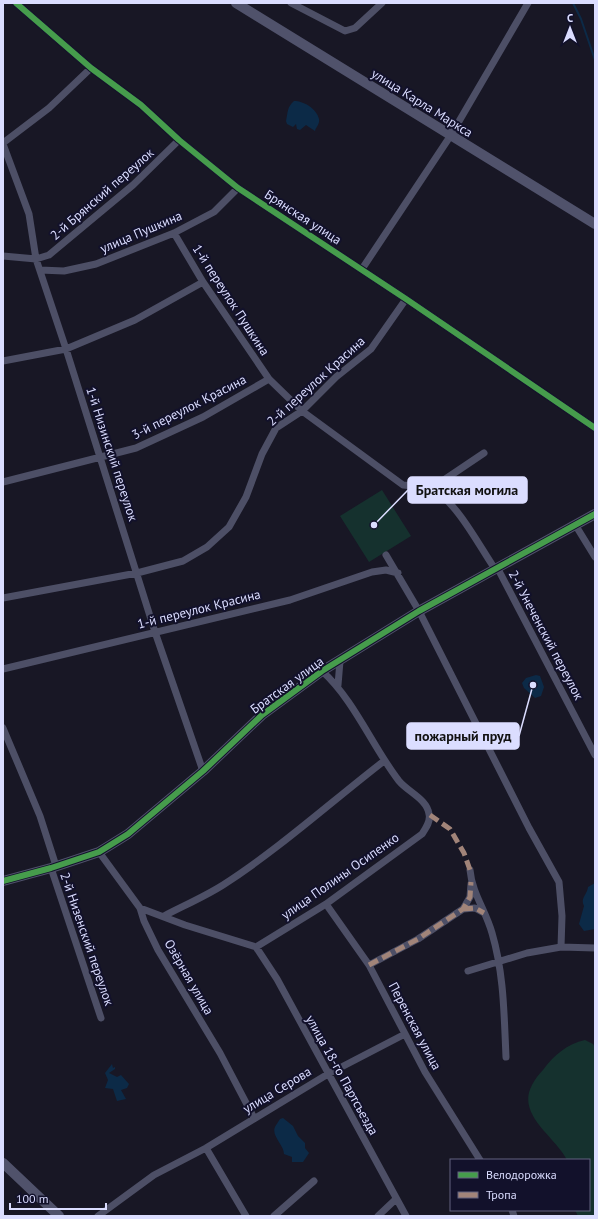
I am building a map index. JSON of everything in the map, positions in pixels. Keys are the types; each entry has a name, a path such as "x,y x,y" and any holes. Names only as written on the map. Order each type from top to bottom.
{"street":[{"name":"Брянская улица","path":"16,3 91,68 141,105 179,140 238,188 362,269 595,428"},
{"name":"улица Карла Маркса","path":"236,3 595,224"},
{"path":"291,3 346,31 355,28 382,3"},
{"path":"362,269 451,135 528,3"},
{"path":"3,144 49,108 91,68"},
{"name":"2-й Брянский переулок","path":"36,259 50,255 86,226 133,185 179,140"},
{"name":"1-й Низинский переулок","path":"3,144 29,214 36,259 66,349 155,632 203,771"},
{"name":"улица Пушкина","path":"40,270 64,271 96,264 174,233 214,212 238,188"},
{"name":"1-й переулок Пушкина","path":"174,233 203,282 269,379 302,411 403,485 432,488"},
{"path":"3,256 36,259"},
{"path":"3,361 66,349 135,320 203,282"},
{"name":"2-й переулок Красина","path":"3,598 137,573 183,561 207,547 229,526 246,497 262,454 276,428 302,411 336,377 371,349 406,299"},
{"name":"3-й переулок Красина","path":"3,482 136,448 203,417 269,379"},
{"path":"432,488 484,452"},
{"name":"2-й Унеченский переулок","path":"432,488 441,493 454,508 496,569 595,755"},
{"name":"Братская улица","path":"3,881 54,867 99,852 128,834 203,771 262,715 322,671 419,611 576,526 595,514"},
{"path":"576,526 595,557"},
{"path":"386,555 398,573 419,611 529,828 559,882 562,916 561,947"},
{"name":"1-й переулок Красина","path":"3,669 290,600 372,572 386,570 398,573"},
{"name":"Братская улица","path":"338,685 340,661"},
{"name":"Братская улица","path":"322,671 338,685 384,761 402,784 425,804 430,815"},
{"name":"2-й Низенский переулок","path":"3,728 40,816 54,867 101,1018"},
{"path":"164,916 234,877 277,846 384,761"},
{"name":"улица Полины Осипенко","path":"256,946 326,904 422,834 428,824 430,815"},
{"name":"Озёрная улица","path":"99,852 140,908 144,921 158,950 220,1052 254,1118"},
{"path":"369,965 418,939 463,909 470,897 470,870"},
{"path":"471,882 492,931 499,962 504,998 506,1057"},
{"name":"Перенская улица","path":"326,904 369,965 425,1072 479,1159"},
{"path":"140,908 185,925 256,946"},
{"path":"463,909 475,908 484,913"},
{"name":"улица 18-го Партсъезда","path":"256,946 276,979 406,1216"},
{"path":"468,971 527,954 561,947 595,948"},
{"name":"улица Серова","path":"98,1216 114,1202 154,1175 206,1148 328,1074 405,1034"},
{"path":"206,1148 246,1216"},
{"path":"3,1163 59,1216"},
{"path":"274,1216 314,1181"},
{"path":"378,1216 396,1199"}],"green space":[{"path":"382,490 411,536 369,562 340,516"},
{"path":"585,1040 593,1044 595,1047 595,1216 578,1216 576,1211 590,1211 590,1159 566,1159 533,1116 529,1106 528,1096 534,1081 552,1060 561,1051"}],"water":[{"path":"294,101 306,104 316,112 319,121 315,131 306,125 300,130 297,129 296,124 293,127 287,124 286,121 288,110"},
{"path":"536,675 540,676 544,687 541,696 535,698 524,688 522,683 526,678"},
{"path":"595,883 595,929 584,931 579,924 584,906 583,899 588,887"},
{"path":"112,1064 113,1068 115,1067 115,1069 109,1073 117,1077 121,1075 129,1084 127,1088 121,1090 126,1099 117,1101 113,1089 105,1088 108,1080 105,1073"},
{"path":"283,1118 293,1126 298,1136 305,1143 305,1148 309,1153 303,1162 292,1162 292,1157 284,1154 276,1137 274,1130 275,1127 280,1119"}],"waterway":[{"path":"573,3 581,19 595,60"}],"marked path":[{"path":"430,815 450,829 464,853 470,870"},
{"path":"369,965 418,939 463,909 470,897 471,882"},
{"path":"463,909 475,908 484,913"}],"cycle path":[{"path":"16,3 91,68 141,105 179,140 238,188 406,299 595,428"},
{"path":"3,881 51,868 99,852 128,834 203,771 262,715 322,671 419,611 595,514"}],"place":[{"name":"Братская могила","path":"374,525"},
{"name":"пожарный пруд","path":"533,685"}]}
